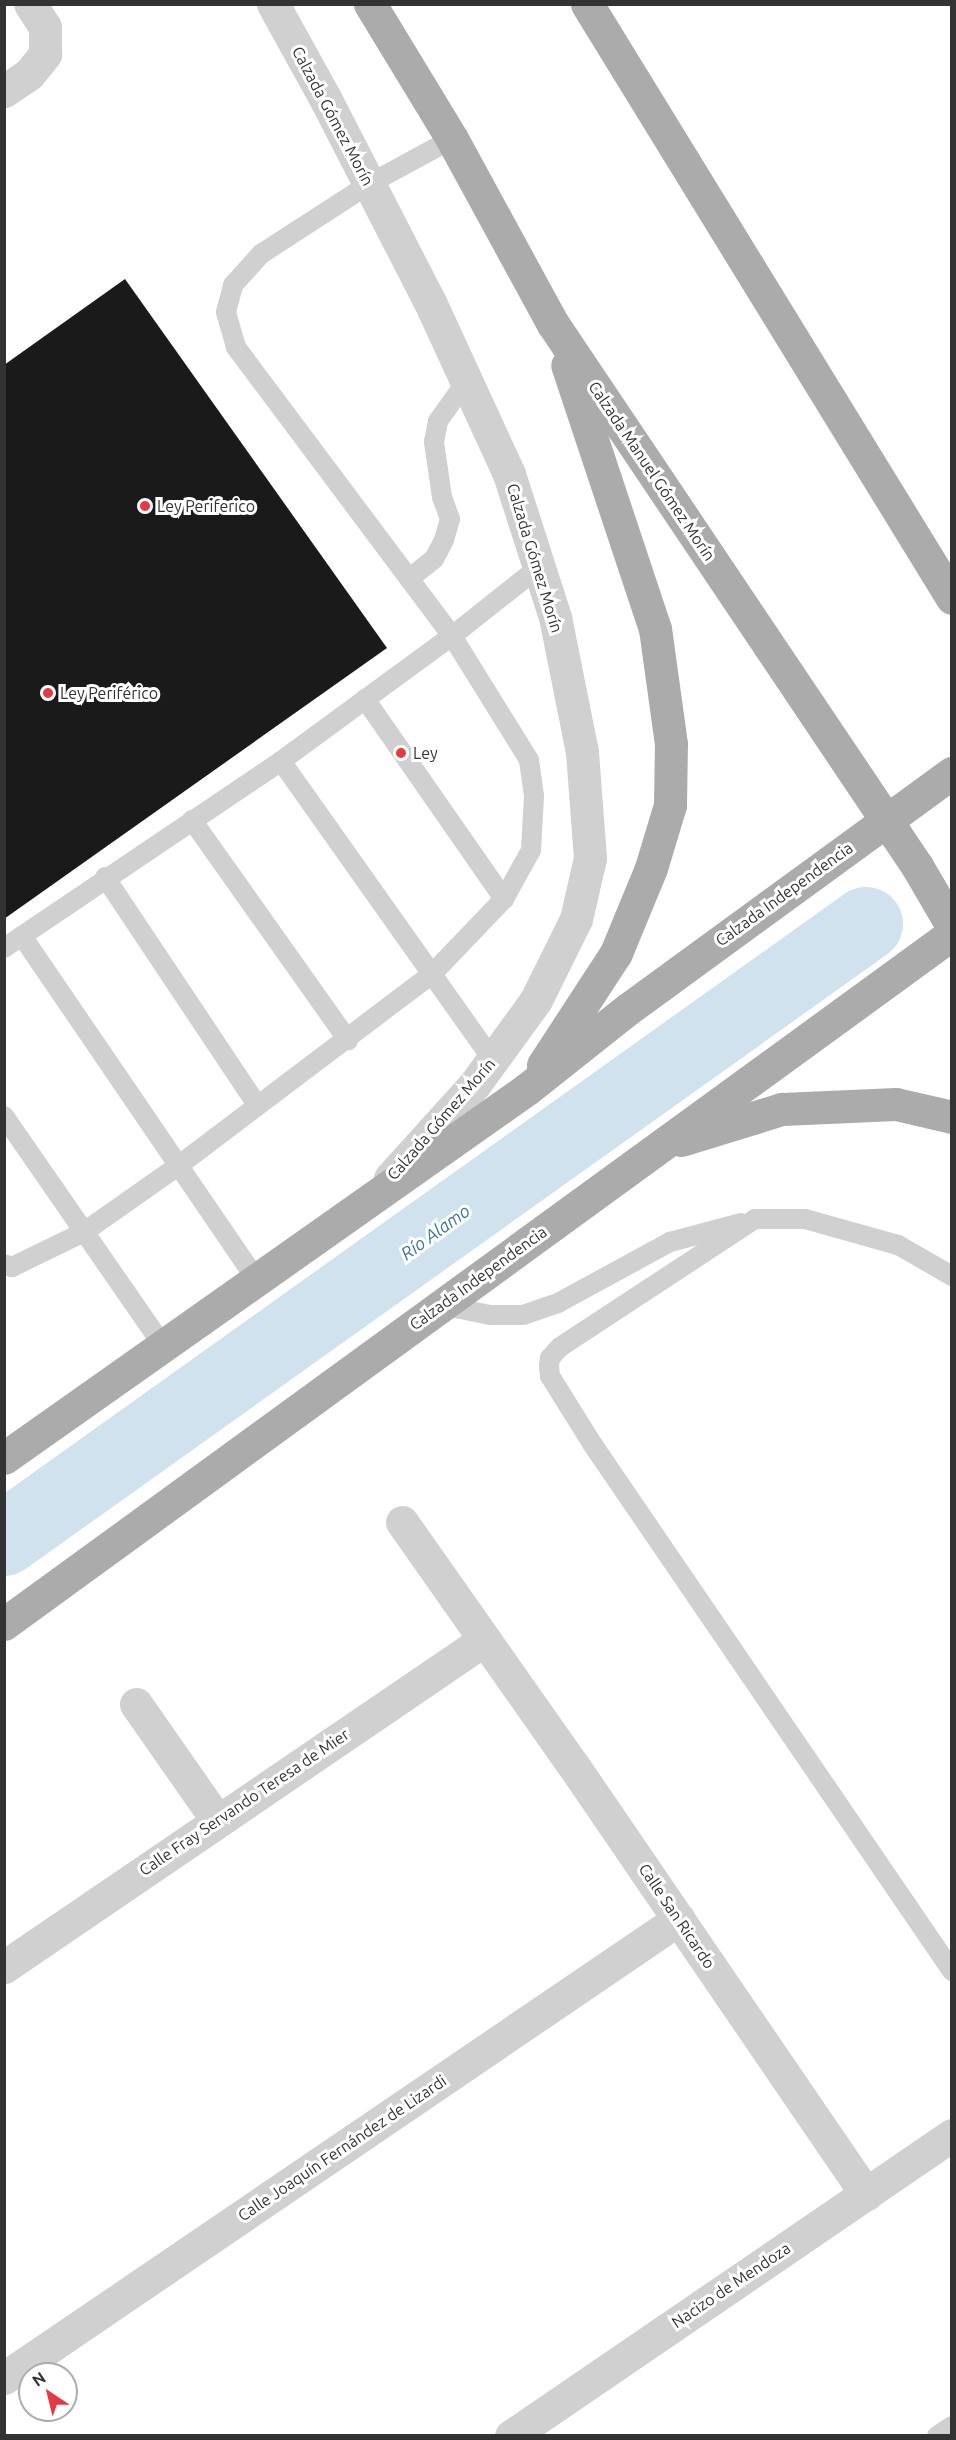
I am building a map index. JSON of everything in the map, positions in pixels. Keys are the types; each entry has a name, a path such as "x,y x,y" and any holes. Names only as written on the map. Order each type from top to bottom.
{"main road":[{"name":"Calzada Manuel Gómez Morín","path":"370,4 452,139 553,324 917,866 951,926"},
{"path":"586,4 951,598"},
{"path":"527,1089 616,953 651,868 670,805 671,744 655,629 553,324"},
{"path":"905,524 951,566"},
{"name":"Calzada Independencia","path":"4,1458 527,1089 628,1009 951,773"},
{"name":"Calzada Independencia","path":"4,1624 951,934"},
{"path":"656,1148 782,1109 896,1104 951,1117"}],"street":[{"path":"4,91 29,74 45,54 45,27 30,4"},
{"name":"Calzada Gómez Morín","path":"273,4 429,300 509,474 555,617 582,752 590,858 576,919 536,1000 493,1060 475,1084 369,1201"},
{"name":"Calle San Ricardo","path":"402,1522 679,1919 866,2194"},
{"name":"Calle Fray Servando Teresa de Mier","path":"4,1966 484,1640"},
{"path":"136,1704 217,1820"},
{"name":"Calle Joaquín Fernández de Lizardi","path":"4,2378 679,1919"},
{"name":"Nacizo de Mendoza","path":"511,2436 951,2135"}],"lane":[{"path":"4,1264 12,1267 84,1232 178,1166 348,1040 432,974 504,899 531,850 534,796 529,760 452,636 236,346 226,312 233,285 261,254 369,184 452,139"},
{"path":"409,579 434,559 444,540 450,519 442,496 434,442 438,421 466,382"},
{"path":"4,948 105,877 281,761 452,636 539,567"},
{"path":"365,699 504,899"},
{"path":"281,761 493,1060"},
{"path":"192,820 348,1040"},
{"path":"105,877 258,1106"},
{"path":"22,936 257,1280"},
{"path":"4,1116 163,1346"},
{"path":"441,1305 490,1315 524,1314 558,1303 670,1242 755,1219 805,1219 898,1245 951,1276"},
{"path":"755,1219 560,1347 550,1358 550,1376 593,1445 951,1971"},
{"path":"937,2436 951,2426"}],"building":[{"name":"Ley Periferico","path":"125,279 387,648 4,919 4,365"}],"waterway":[{"name":"Río Alamo","path":"4,1539 866,924"}],"place":[{"name":"Ley Periferico","path":"145,506"},
{"name":"Ley Periférico","path":"48,693"},
{"name":"Ley","path":"401,753"}]}
